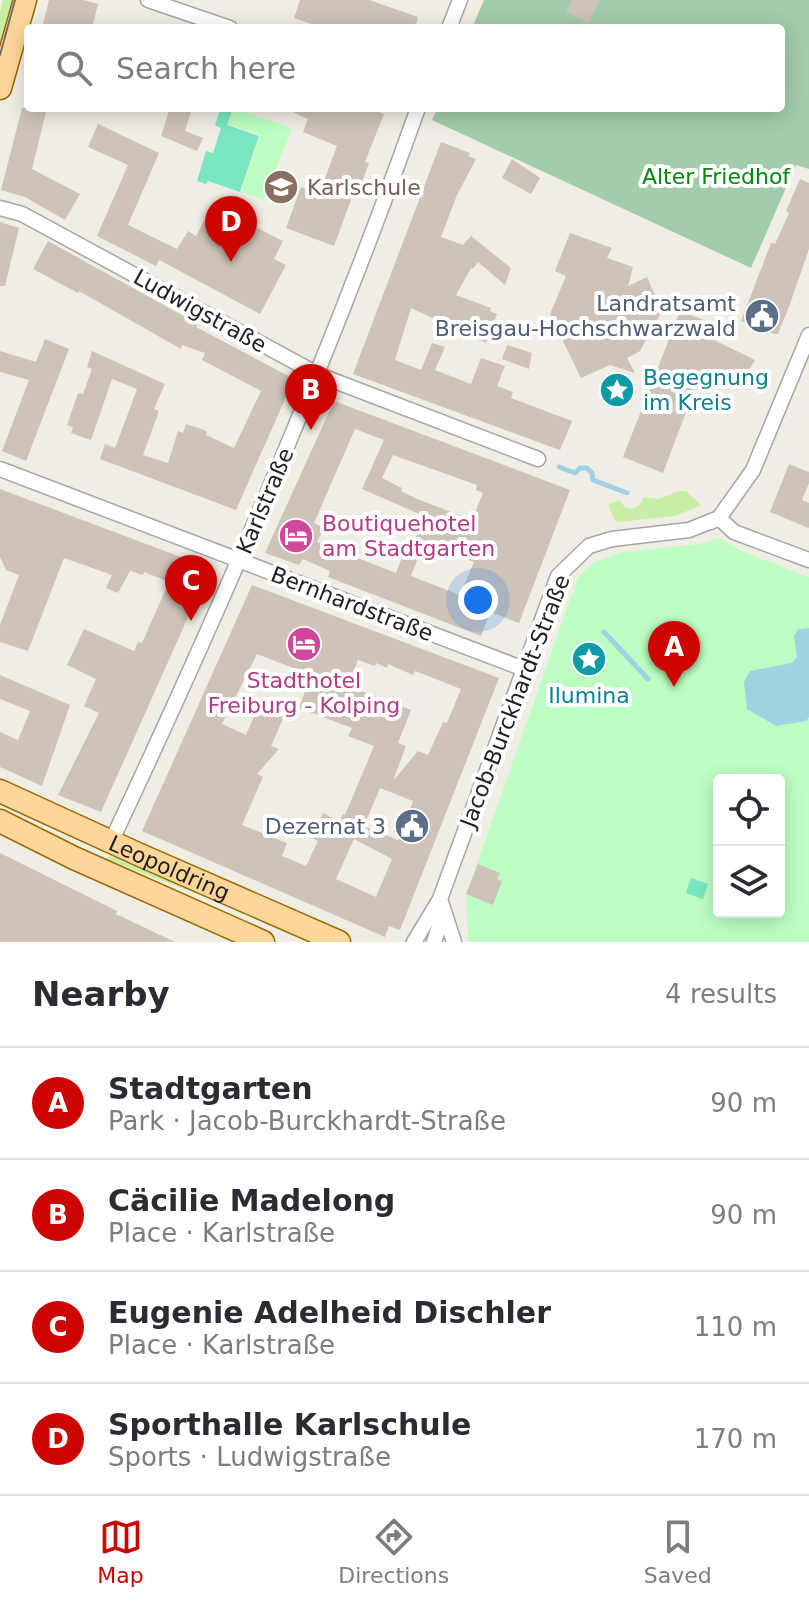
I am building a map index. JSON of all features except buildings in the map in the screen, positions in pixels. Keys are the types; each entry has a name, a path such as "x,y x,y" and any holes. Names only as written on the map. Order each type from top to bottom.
{"main road":[{"path":"0,88 25,0"},
{"name":"Leopoldring","path":"0,791 339,942"},
{"name":"Leopoldring","path":"0,821 74,858 263,942"},
{"path":"74,858 93,853 111,842"}],"street":[{"path":"148,0 218,24"},
{"path":"451,24 460,0"},
{"name":"Karlstraße","path":"111,842 240,561 319,375 417,112"},
{"name":"Ludwigstraße","path":"0,208 22,214 319,375 538,459"},
{"path":"801,352 809,335"},
{"path":"809,335 753,470 719,518 734,532 809,560"},
{"name":"Bernhardstraße","path":"0,469 524,669"},
{"name":"Jacob-Burckhardt-Straße","path":"414,942 440,899 558,576 589,546 612,539 689,530 719,518"},
{"path":"440,899 454,942"},
{"path":"434,942 443,915"}],"green space":[{"path":"3,0 19,0 0,69 0,12"},
{"name":"Alter Friedhof","path":"484,0 809,0 809,169 796,165 751,268 432,120 436,112 785,112 785,24 474,24"},
{"path":"220,112 232,112 227,125 259,136 240,192 208,181 206,184 197,181 206,151 213,153 221,128 215,125"},
{"path":"232,112 245,112 292,128 264,200 241,192 260,135 227,124"},
{"path":"686,491 701,505 675,516 619,522 615,521 608,505 619,500 626,507 633,508 644,497 659,499"},
{"path":"720,538 739,550 809,577 809,942 468,942 466,894 578,577 594,562 622,552 699,544"},
{"path":"116,852 320,942 308,942 205,897 105,859"},
{"path":"691,878 708,884 703,899 686,893"}],"water":[{"path":"809,628 809,717 806,721 776,726 747,709 744,682 750,671 791,663 797,657 794,636 798,629"}],"waterway":[{"path":"559,467 575,473 580,468 587,468 593,480 627,493"},
{"path":"604,632 648,679"}],"tram line":[{"path":"0,55 15,0"}],"place":[{"name":"Karlschule","path":"281,187"},
{"name":"Sporthalle Karlschule","path":"231,262"},
{"name":"Landratsamt Breisgau-Hochschwarzwald","path":"762,316"},
{"name":"Begegnung im Kreis","path":"617,390"},
{"name":"Cäcilie Madelong","path":"311,430"},
{"name":"Boutiquehotel am Stadtgarten","path":"296,536"},
{"name":"Eugenie Adelheid Dischler","path":"191,621"},
{"name":"Stadthotel Freiburg - Kolping","path":"304,644"},
{"name":"Ilumina","path":"589,659"},
{"name":"Stadtgarten","path":"674,687"},
{"name":"Dezernat 3","path":"412,826"}]}
